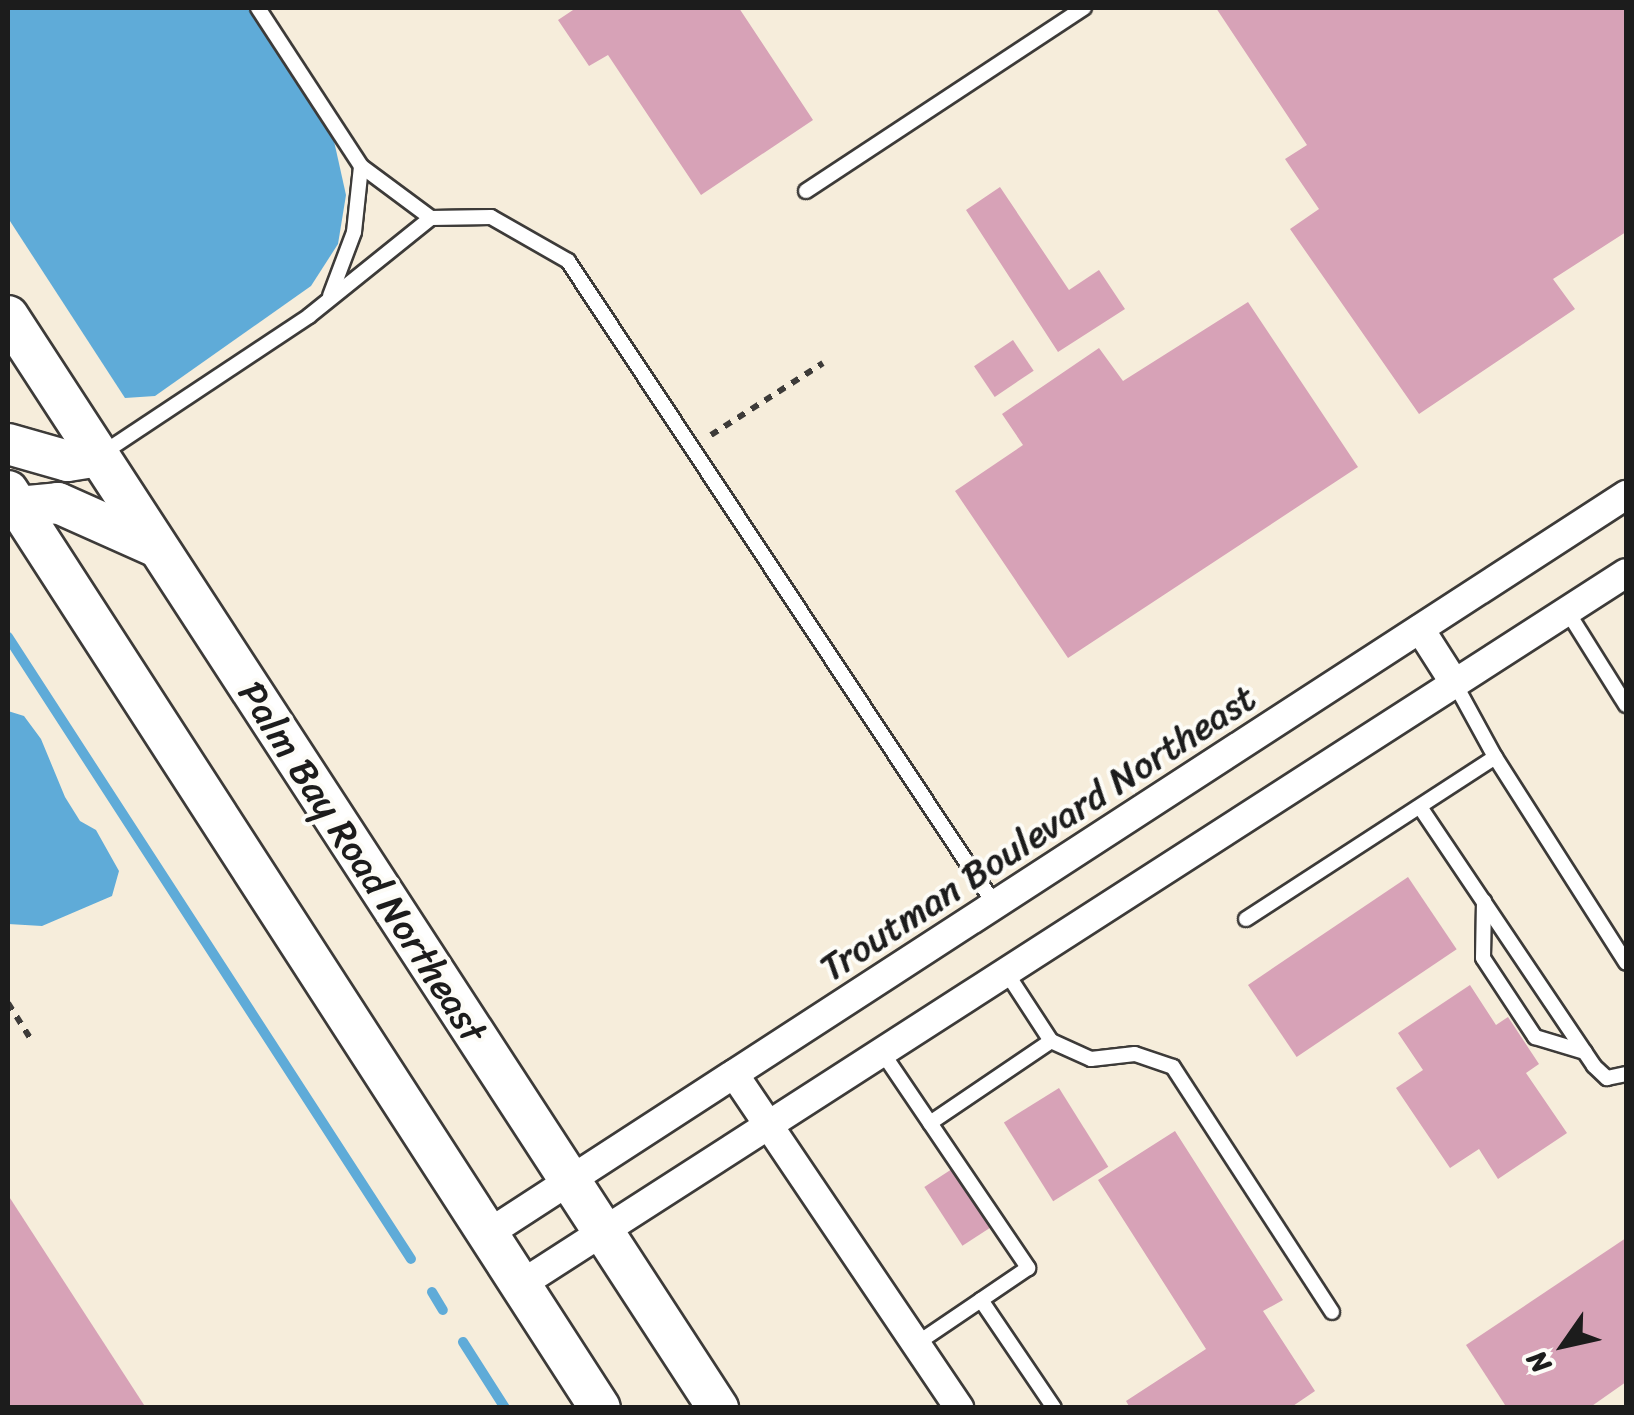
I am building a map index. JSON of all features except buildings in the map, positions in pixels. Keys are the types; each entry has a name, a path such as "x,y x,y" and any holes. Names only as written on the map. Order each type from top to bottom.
{"main road":[{"name":"Palm Bay Road Northeast","path":"8,316 718,1408"},
{"path":"8,444 68,460 98,456"},
{"path":"13,499 58,504 157,547"},
{"path":"13,499 600,1408"}],"street":[{"name":"Troutman Boulevard Northeast","path":"489,1233 1626,495"},
{"path":"520,1284 1626,573"},
{"path":"1420,629 1455,684"},
{"path":"734,1074 959,1408"}],"lane":[{"path":"258,8 361,166 430,218"},
{"path":"806,191 1084,8"},
{"path":"329,299 354,232 361,166"},
{"path":"98,456 329,299 430,218 491,217 568,260 996,905"},
{"path":"1568,611 1626,705"},
{"path":"1455,684 1494,758 1626,963"},
{"path":"1246,919 1494,758"},
{"path":"1420,807 1585,1052 1607,1078 1626,1074"},
{"path":"1484,901 1483,958 1535,1038 1585,1052"},
{"path":"1006,972 1052,1041 1091,1060 1135,1054 1173,1068 1332,1312"},
{"path":"930,1123 1052,1041"},
{"path":"882,1052 1028,1268 916,1344"},
{"path":"981,1300 1054,1408"}],"path":[{"path":"693,446 823,363"},
{"path":"8,1003 30,1038"}],"water":[{"path":"8,8 253,8 330,123 346,195 338,244 311,286 155,396 125,398 8,218"},
{"path":"8,711 24,716 41,739 65,797 80,821 96,830 119,871 112,896 42,926 8,924"}],"waterway":[{"path":"8,637 411,1259"},
{"path":"432,1292 443,1310"},
{"path":"463,1342 505,1408"}]}
